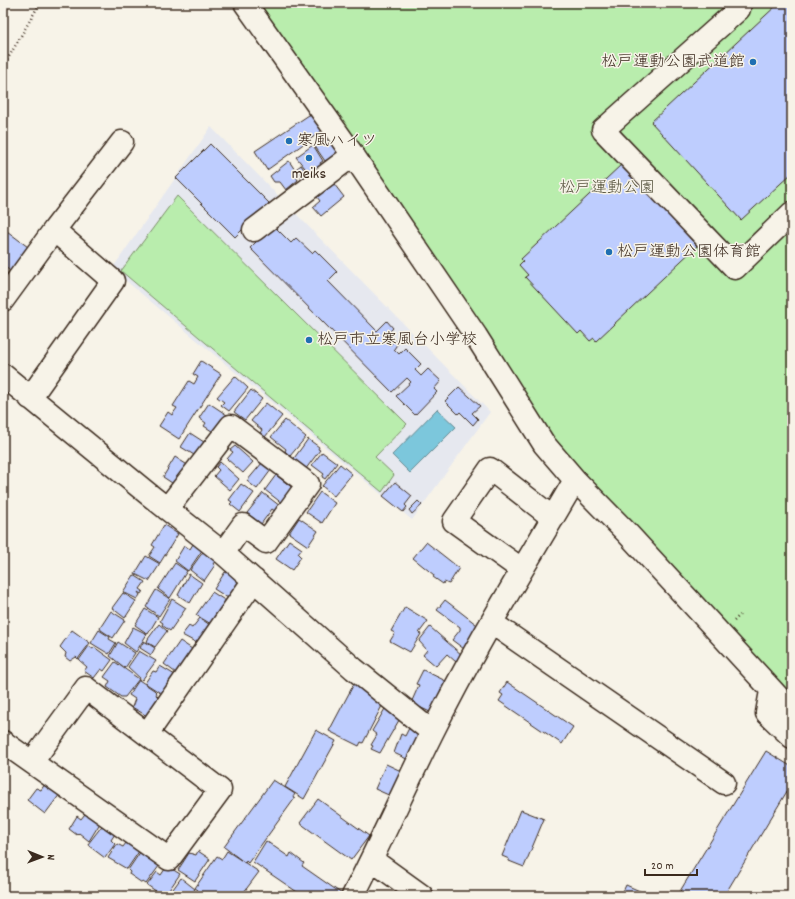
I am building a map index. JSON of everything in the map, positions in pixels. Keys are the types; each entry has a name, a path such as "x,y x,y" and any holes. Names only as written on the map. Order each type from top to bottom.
{"street":[{"path":"245,3 353,155 476,336 540,439 575,480 628,534 771,691 792,712"},
{"path":"742,5 604,130 735,268 792,213"},
{"path":"3,300 54,230 122,142"},
{"path":"254,230 353,155"},
{"path":"30,398 114,281 54,230"},
{"path":"3,375 223,553 354,669 432,732"},
{"path":"167,509 232,426 308,484 266,542 243,525 223,553"},
{"path":"521,569 454,521 490,469 553,518"},
{"path":"353,896 372,860 432,732 521,569 575,480"},
{"path":"147,734 254,580"},
{"path":"492,623 724,783"},
{"path":"3,742 169,859 220,790 86,688 32,762"},
{"path":"771,691 767,713 792,737"},
{"path":"372,860 422,896"}],"path":[{"path":"3,67 40,3"}],"shaded area":[{"name":"松戸市立寒風台小学校","path":"211,127 490,412 412,520 112,269"}],"green space":[{"name":"松戸運動公園","path":"259,3 792,3 792,695 578,475"},
{"path":"177,196 407,424 375,457 394,475 382,492 121,271"}],"water":[{"path":"437,409 456,427 410,473 392,455"}],"building":[{"name":"松戸運動公園武道館","path":"779,3 792,3 792,173 741,220 651,122"},
{"name":"寒風ハイツ","path":"312,113 323,130 267,170 255,151"},
{"path":"327,137 338,153 325,161 314,145"},
{"path":"210,144 269,203 235,237 176,178"},
{"path":"313,145 323,161 320,163 321,165 309,173 296,157"},
{"path":"289,161 297,173 295,174 298,180 286,190 280,182 274,182 270,176"},
{"name":"松戸運動公園体育館","path":"622,164 689,227 684,232 697,246 596,341 594,338 590,341 581,331 578,334 525,277 528,275 519,265 523,261 521,259"},
{"path":"301,165 308,175 303,179 296,169"},
{"path":"331,180 344,197 321,216 313,207 320,201 317,197"},
{"path":"273,225 291,243 296,238 312,253 315,250 337,272 328,281 377,331 387,321 393,328 384,338 390,345 395,340 398,343 394,349 399,354 405,348 421,364 415,370 421,376 428,369 441,381 434,389 437,392 415,415 396,396 411,382 407,378 392,392 250,248"},
{"path":"3,228 28,247 10,271 3,265"},
{"path":"201,361 221,374 179,439 159,426 168,412 172,415 177,408 173,406 189,381 194,384 198,377 193,374"},
{"path":"235,376 248,388 229,411 221,405 224,402 217,397"},
{"path":"459,387 480,406 472,413 478,419 473,425 460,412 458,414 445,401"},
{"path":"251,390 262,399 245,420 234,412"},
{"path":"209,403 230,417 218,435 204,426 206,423 199,418"},
{"path":"266,403 282,416 265,437 260,433 262,430 251,421"},
{"path":"285,420 306,437 290,456 285,451 286,449 271,437"},
{"path":"190,433 207,444 199,458 181,447"},
{"path":"308,439 319,447 318,449 320,450 305,470 292,461"},
{"path":"235,446 253,462 243,473 227,459 233,452 230,450"},
{"path":"322,452 337,463 325,479 322,477 324,474 312,465"},
{"path":"175,457 189,466 178,487 163,477"},
{"path":"220,462 239,479 230,490 214,476 219,470 216,467"},
{"path":"262,463 271,470 257,489 247,481"},
{"path":"340,464 352,474 334,496 322,486"},
{"path":"276,475 294,489 283,504 265,490"},
{"path":"395,482 412,496 405,505 407,507 403,512 383,496"},
{"path":"241,484 254,493 240,512 230,504 232,502 229,500"},
{"path":"320,492 335,503 322,523 306,512"},
{"path":"263,493 280,506 276,512 272,509 261,524 247,513"},
{"path":"418,501 422,505 412,514 409,510"},
{"path":"299,518 318,531 308,546 289,533"},
{"path":"164,525 178,534 160,563 149,556 155,547 152,545"},
{"path":"289,540 302,549 298,554 301,557 292,570 276,559"},
{"path":"426,542 459,568 449,584 444,582 443,584 433,577 434,575 413,558"},
{"path":"193,544 205,546 188,571 175,561 184,546 190,549"},
{"path":"205,549 217,558 213,564 215,565 204,581 190,570"},
{"path":"146,556 160,564 149,581 135,574"},
{"path":"175,563 187,571 170,598 158,589"},
{"path":"229,569 242,578 228,598 214,589 225,572 227,573"},
{"path":"189,574 202,583 190,603 178,595"},
{"path":"134,575 145,582 140,589 143,591 141,594 138,592 140,595 137,599 123,592"},
{"path":"156,590 170,599 159,616 146,607"},
{"path":"212,592 226,601 211,624 196,615"},
{"path":"123,593 136,601 125,618 112,608"},
{"path":"172,599 186,608 170,631 162,625 163,623 160,621"},
{"path":"445,600 481,628 464,649 452,640 460,630 460,627 437,610"},
{"path":"405,607 428,621 419,633 421,634 410,652 390,641 395,633 391,631"},
{"path":"145,609 158,617 148,634 135,625"},
{"path":"111,611 125,620 113,638 100,628"},
{"path":"200,618 210,625 197,643 182,635 189,626 192,628"},
{"path":"159,624 167,631 155,647 147,642"},
{"path":"133,627 147,634 136,652 124,643"},
{"path":"430,627 462,655 456,662 447,654 436,666 423,655 427,650 419,641"},
{"path":"72,630 90,643 78,659 76,657 70,661 65,657 66,653 60,647"},
{"path":"99,630 116,643 109,654 91,643"},
{"path":"144,641 155,648 151,655 140,648"},
{"path":"180,641 192,649 176,673 164,664"},
{"path":"118,642 135,653 125,668 110,656"},
{"path":"89,646 93,649 94,647 112,660 104,671 101,669 94,678 84,671 87,667 79,660"},
{"path":"139,651 156,661 142,680 128,667"},
{"path":"115,662 139,679 125,697 121,697 107,687 110,681 104,677"},
{"path":"160,666 175,675 162,694 145,683 153,671 156,672"},
{"path":"423,670 448,682 432,713 411,703 419,685 416,684"},
{"path":"139,680 154,690 160,699 147,716 132,707 135,699 129,695"},
{"path":"356,680 386,698 363,743 361,742 359,746 329,731"},
{"path":"507,682 573,727 562,744 499,701 503,695 500,693"},
{"path":"386,707 402,715 380,753 371,749 373,746 371,745 377,735 372,731"},
{"path":"409,728 420,733 411,761 394,753 401,734 405,736"},
{"path":"316,730 336,741 304,799 285,787"},
{"path":"766,751 792,767 792,783 724,896 677,896"},
{"path":"386,764 401,771 397,780 401,783 393,797 375,789"},
{"path":"273,780 295,794 293,797 295,798 248,863 246,861 245,863 224,847"},
{"path":"47,781 60,794 45,814 27,800 36,788 41,790"},
{"path":"318,799 369,836 351,860 300,823"},
{"path":"88,810 102,820 89,841 79,833 77,835 69,829 77,816 81,819"},
{"path":"521,810 544,819 524,867 509,861 509,859 502,856"},
{"path":"105,822 117,831 111,840 115,844 105,858 88,844"},
{"path":"129,839 142,847 127,869 108,858 117,844 123,847"},
{"path":"266,841 289,857 291,853 304,863 302,866 345,896 303,896 253,862"},
{"path":"143,848 162,862 146,884 129,874 130,872 128,870"},
{"path":"198,851 210,859 195,881 178,870 189,853 196,855"},
{"path":"227,851 259,872 241,896 204,896 195,888 217,856 222,859"},
{"path":"167,866 180,874 165,896 163,896 147,885 157,872 161,875"},
{"path":"181,878 195,889 190,896 168,896"},
{"path":"626,885 642,892 640,896 621,896"}],"place":[{"name":"松戸運動公園武道館","path":"753,62"},
{"name":"寒風ハイツ","path":"289,141"},
{"name":"meiks","path":"309,158"},
{"name":"松戸運動公園体育館","path":"609,252"},
{"name":"松戸市立寒風台小学校","path":"309,340"}]}
